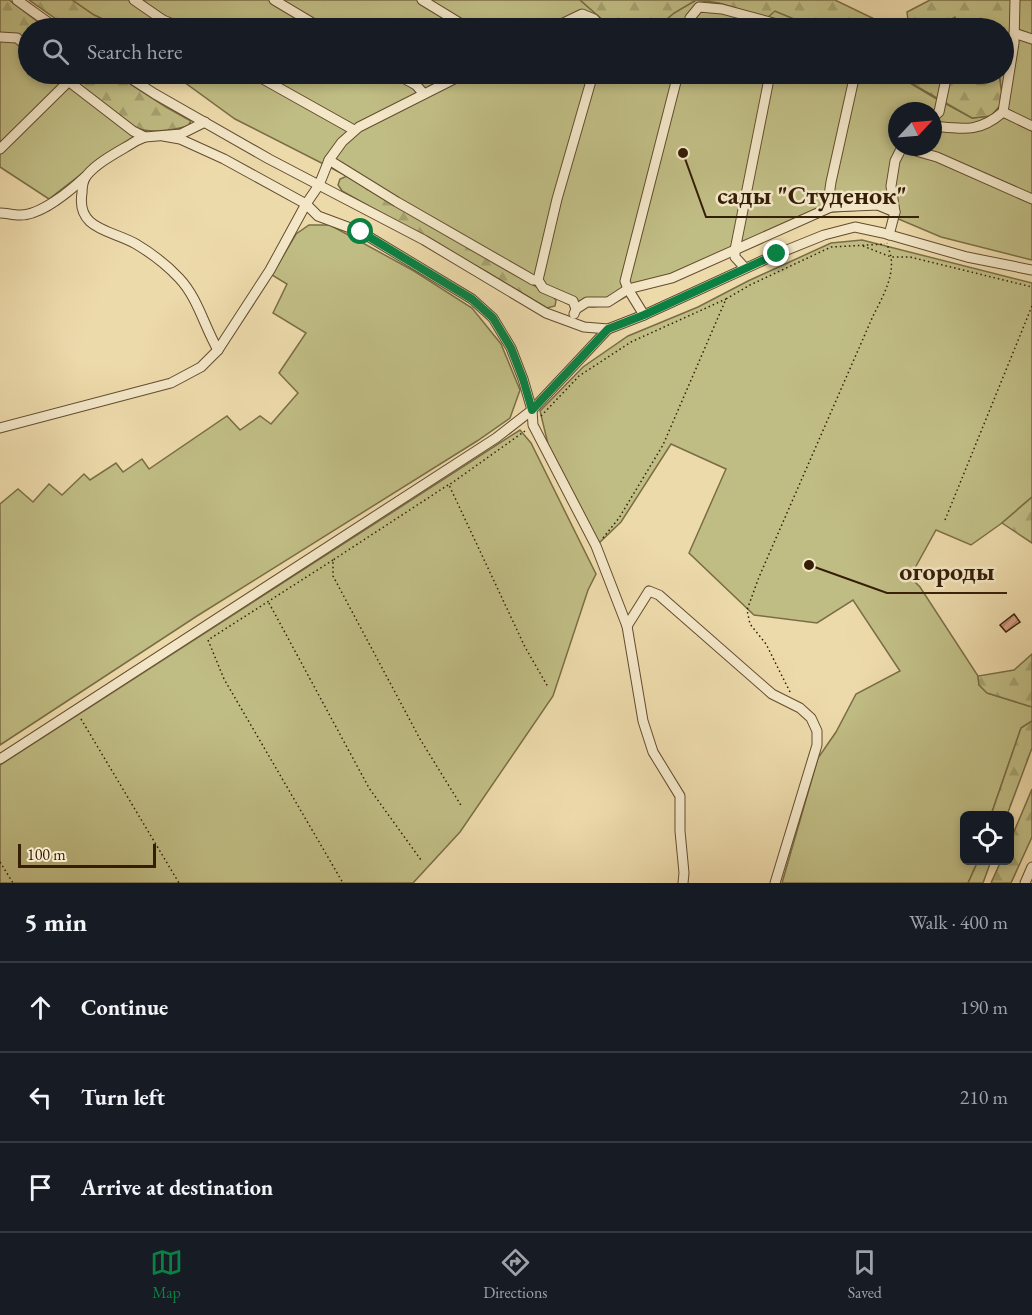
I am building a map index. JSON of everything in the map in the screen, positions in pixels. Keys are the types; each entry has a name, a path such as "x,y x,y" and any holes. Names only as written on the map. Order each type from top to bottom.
{"street":[{"path":"16,0 42,18"},
{"path":"134,0 160,18"},
{"path":"274,0 304,18"},
{"path":"422,0 452,18"},
{"path":"1016,0 1014,33 1032,39"},
{"path":"690,18 699,7 722,9 755,18"},
{"path":"574,18 582,14 592,18"},
{"path":"0,37 18,39"},
{"path":"0,149 66,84"},
{"path":"73,84 133,131 145,137"},
{"path":"141,84 206,123 424,240 546,313 584,327 608,329"},
{"path":"272,84 354,130"},
{"path":"414,84 424,94"},
{"path":"0,428 171,383 201,367 218,350 270,270 319,185 329,160 342,141 354,130 444,84"},
{"path":"573,322 576,309 573,301 543,288 538,280 557,199 590,84"},
{"path":"644,315 625,281 675,84"},
{"path":"745,268 735,257 735,250 768,84"},
{"path":"831,207 829,196 831,182 853,84"},
{"path":"941,102 945,84"},
{"path":"942,127 974,128 991,122 1003,112 1007,84"},
{"path":"1003,112 1032,126"},
{"path":"0,213 20,215 33,213 62,196 104,161 145,137 181,134 206,123"},
{"path":"163,136 193,144 306,204 318,216 361,232 472,299 493,318 511,348 523,379 532,410 533,425 596,546 627,626 643,721 653,752 680,796 680,831 684,873 682,883"},
{"path":"888,239 895,212 891,186 898,156"},
{"path":"934,156 1032,199"},
{"path":"329,160 406,208 533,280 538,280"},
{"path":"87,176 81,197 87,218 95,227 146,250 179,277 191,292 209,336 218,350"},
{"path":"576,309 587,302 608,302 628,289 672,278 831,207 878,205 895,212"},
{"path":"0,759 489,444 532,410 608,329 824,235 855,227 888,239 1032,270"},
{"path":"627,626 650,591 659,595 772,694 800,708 811,718 817,731 817,745 775,883"},
{"path":"1025,883 1032,867"}],"path":[{"path":"343,883 224,679 208,640 449,485 533,425 579,376 631,342 726,299 750,285 831,247 862,246 888,239 891,257 890,275 884,295 747,610 750,624 766,644 791,693"},
{"path":"862,246 891,257 910,257 1032,287"},
{"path":"596,546 619,518 663,445 726,299"},
{"path":"945,520 1032,306"},
{"path":"449,485 525,647 548,687"},
{"path":"333,560 333,576 420,739 462,807"},
{"path":"268,602 369,788 421,860"},
{"path":"76,709 98,750 179,883"},
{"path":"0,861 13,883"}],"green space":[{"path":"0,0 9,0 33,18 18,18 18,41 0,33"},
{"path":"29,0 72,0 100,18 55,18"},
{"path":"72,0 580,0 601,18 100,18"},
{"path":"580,0 696,0 668,18 601,18"},
{"path":"696,0 775,11 792,18 668,18"},
{"path":"700,0 835,0 872,18 792,18 775,11 767,18 719,3"},
{"path":"930,0 1012,0 1011,18 908,18 907,12"},
{"path":"1012,0 1032,0 1032,260 941,237 875,209 831,212 741,251 634,292 611,305 592,307 570,305 552,296 347,176 235,119 187,84 912,84 972,118 991,116 1003,102 1000,84 1014,84"},
{"path":"0,33 18,41 18,84 78,84 133,127 146,132 110,152 49,199 0,167"},
{"path":"78,84 130,84 191,121 188,126 167,130 154,131 133,127"},
{"path":"912,84 1000,84 1003,102 991,116 972,118"},
{"path":"347,176 552,296 556,300 555,306 547,308 342,191 338,185 340,179"},
{"path":"309,225 330,225 414,271 472,308 501,344 520,390 510,418 197,616 0,745 0,504 18,489 33,502 49,484 62,495 84,474 90,480 116,463 123,472 142,459 149,469 227,416 240,430 260,416 271,424 298,393 279,373 306,333 273,313 287,284 272,275 296,234"},
{"path":"862,240 1032,283 1032,497 1002,523 971,545 936,530 910,577 920,587 978,676 979,685 988,693 1032,707 1032,721 1021,728 992,811 960,811 960,865 976,865 968,883 782,883 818,758 836,732 856,694 900,671 853,600 817,623 754,615 689,553 726,469 671,444 621,522 599,543 548,444 540,411 583,367 628,336 698,307 831,243"},
{"path":"520,430 531,443 596,574 588,590 553,696 460,832 413,883 0,883 0,765"},
{"path":"1032,497 1032,543 1002,523"},
{"path":"1032,654 1032,707 987,693 979,685 978,676 1014,670"},
{"path":"1032,721 1032,748 1008,811 992,811 1021,728"},
{"path":"1032,789 1032,837 1011,883 991,883 999,865 1014,865 1014,832"},
{"path":"976,865 990,865 983,883 968,883"}],"building":[{"path":"1014,614 1020,622 1006,632 1000,625"}],"place":[{"name":"сады \"Студенок\"","path":"683,153"},
{"name":"огороды","path":"809,565"}],"route":[{"path":"361,232 472,299 493,318 511,348 532,410 608,329 644,315 777,254"}]}
